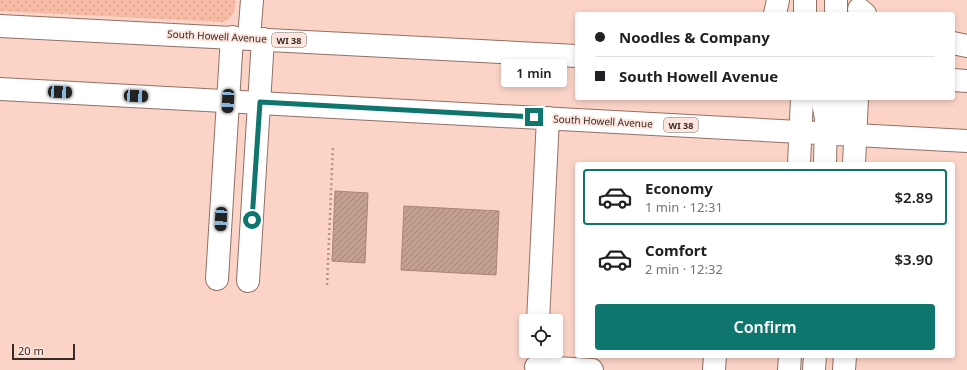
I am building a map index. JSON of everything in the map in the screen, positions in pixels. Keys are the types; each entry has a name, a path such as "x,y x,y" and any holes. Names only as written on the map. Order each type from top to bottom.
{"main road":[{"path":"217,279 228,101 248,38 252,0"},
{"path":"775,12 778,0"},
{"path":"805,0 805,12"},
{"path":"836,0 836,12"},
{"name":"South Howell Avenue","path":"0,26 575,56"},
{"path":"248,38 260,102 248,281"},
{"path":"955,43 967,46"},
{"path":"955,80 967,81"},
{"name":"South Howell Avenue","path":"0,89 967,141"},
{"path":"799,162 802,100"},
{"path":"822,100 826,118 825,162"},
{"path":"838,100 843,115 856,135"},
{"path":"854,162 857,100"},
{"path":"538,314 548,118"},
{"path":"714,370 715,358"},
{"path":"789,370 790,358"},
{"path":"814,370 815,358"},
{"path":"844,370 845,358"},
{"path":"536,363 592,370"}],"path":[{"path":"327,284 333,146"}],"shaded area":[{"path":"0,0 235,0 235,8 232,16 223,22 0,11"}],"building":[{"path":"335,191 368,193 365,263 332,261"},
{"path":"404,206 499,211 496,275 401,270"}],"route":[{"path":"252,220 260,102 534,117"}]}
